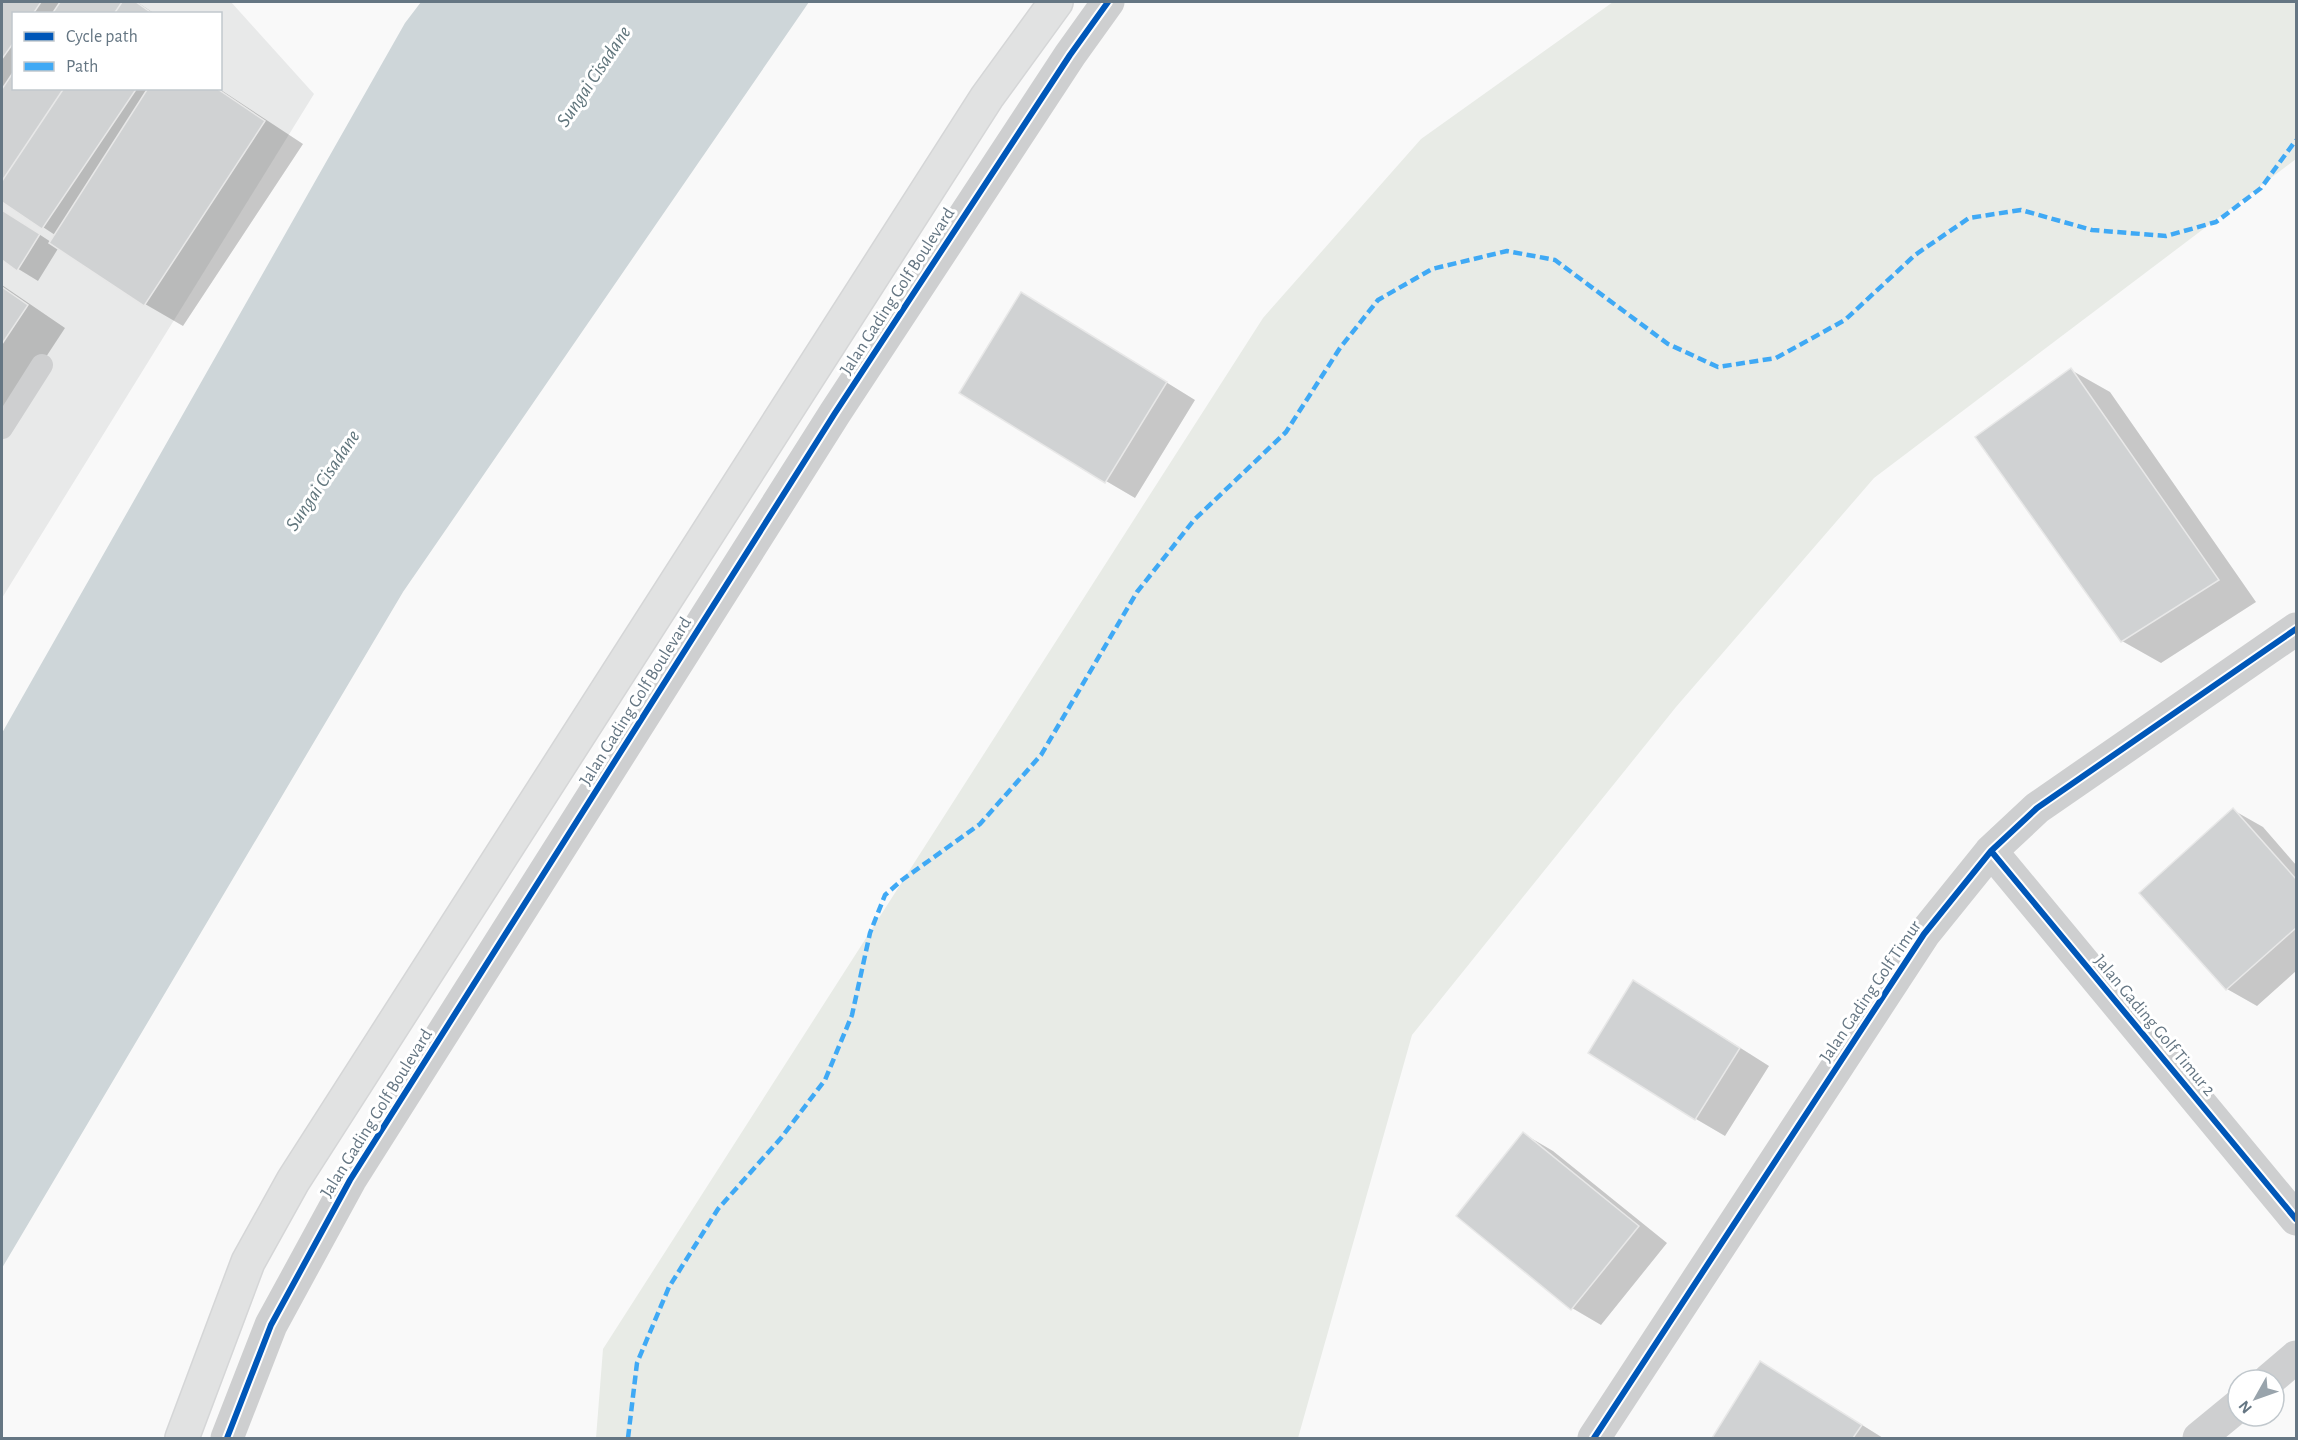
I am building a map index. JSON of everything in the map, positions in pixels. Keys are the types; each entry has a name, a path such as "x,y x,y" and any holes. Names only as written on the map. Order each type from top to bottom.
{"main road":[{"name":"Jalan Gading Golf Boulevard","path":"182,1438 248,1262 293,1181 987,97 1056,2"}],"street":[{"name":"Jalan Gading Golf Boulevard","path":"227,1438 271,1325 350,1180 835,413 1070,54 1108,2"},
{"name":"Jalan Gading Golf Timur","path":"1593,1438 1924,934 1990,851 2037,808 2296,629"},
{"name":"Jalan Gading Golf Timur 2","path":"1990,851 2296,1219"},
{"path":"2283,1368 2296,1357"},
{"path":"2199,1438 2226,1416"}],"lane":[{"path":"2,428 42,365"}],"shaded area":[{"path":"2,2 231,2 314,94 2,598"},
{"path":"1613,2 2296,2 2296,159 1874,478 1676,707 1412,1035 1298,1438 596,1438 603,1349 1263,318 1421,139"}],"water":[{"name":"Sungai Cisadane","path":"421,2 809,2 403,592 2,1268 2,733 405,23"}],"building":[{"path":"2,2 41,2 34,12 12,12 12,45 2,59"},
{"path":"60,2 122,2 115,12 53,12"},
{"path":"122,2 136,2 150,12 115,12"},
{"path":"12,74 12,90 63,90 2,181 2,89"},
{"path":"63,90 136,90 42,229 2,202 2,181"},
{"path":"147,90 219,90 265,121 144,306 49,243"},
{"path":"2,210 40,234 17,271 2,260"},
{"path":"2,287 28,305 2,344"},
{"path":"1021,292 1167,382 1105,483 959,393"},
{"path":"2071,368 2219,580 2121,642 1975,437"},
{"path":"2233,808 2296,879 2296,928 2226,990 2139,893"},
{"path":"1633,980 1740,1048 1695,1120 1588,1053"},
{"path":"1523,1132 1639,1226 1571,1310 1456,1216"},
{"path":"1760,1361 1862,1425 1853,1438 1712,1438"}],"marked path":[{"path":"628,1438 637,1363 669,1287 718,1209 781,1138 825,1080 852,1015 870,933 885,895 902,880 980,824 1041,755 1137,592 1194,520 1286,432 1340,348 1378,300 1432,269 1507,251 1555,260 1668,344 1718,367 1776,358 1845,320 1915,255 1969,218 2021,210 2092,230 2166,236 2216,222 2261,188 2296,140"}],"cycle path":[{"path":"227,1438 271,1325 350,1180 835,413 1070,55 1108,2"},
{"path":"1594,1438 1924,934 1991,851 2037,808 2296,629"},
{"path":"1991,851 2296,1219"}]}
